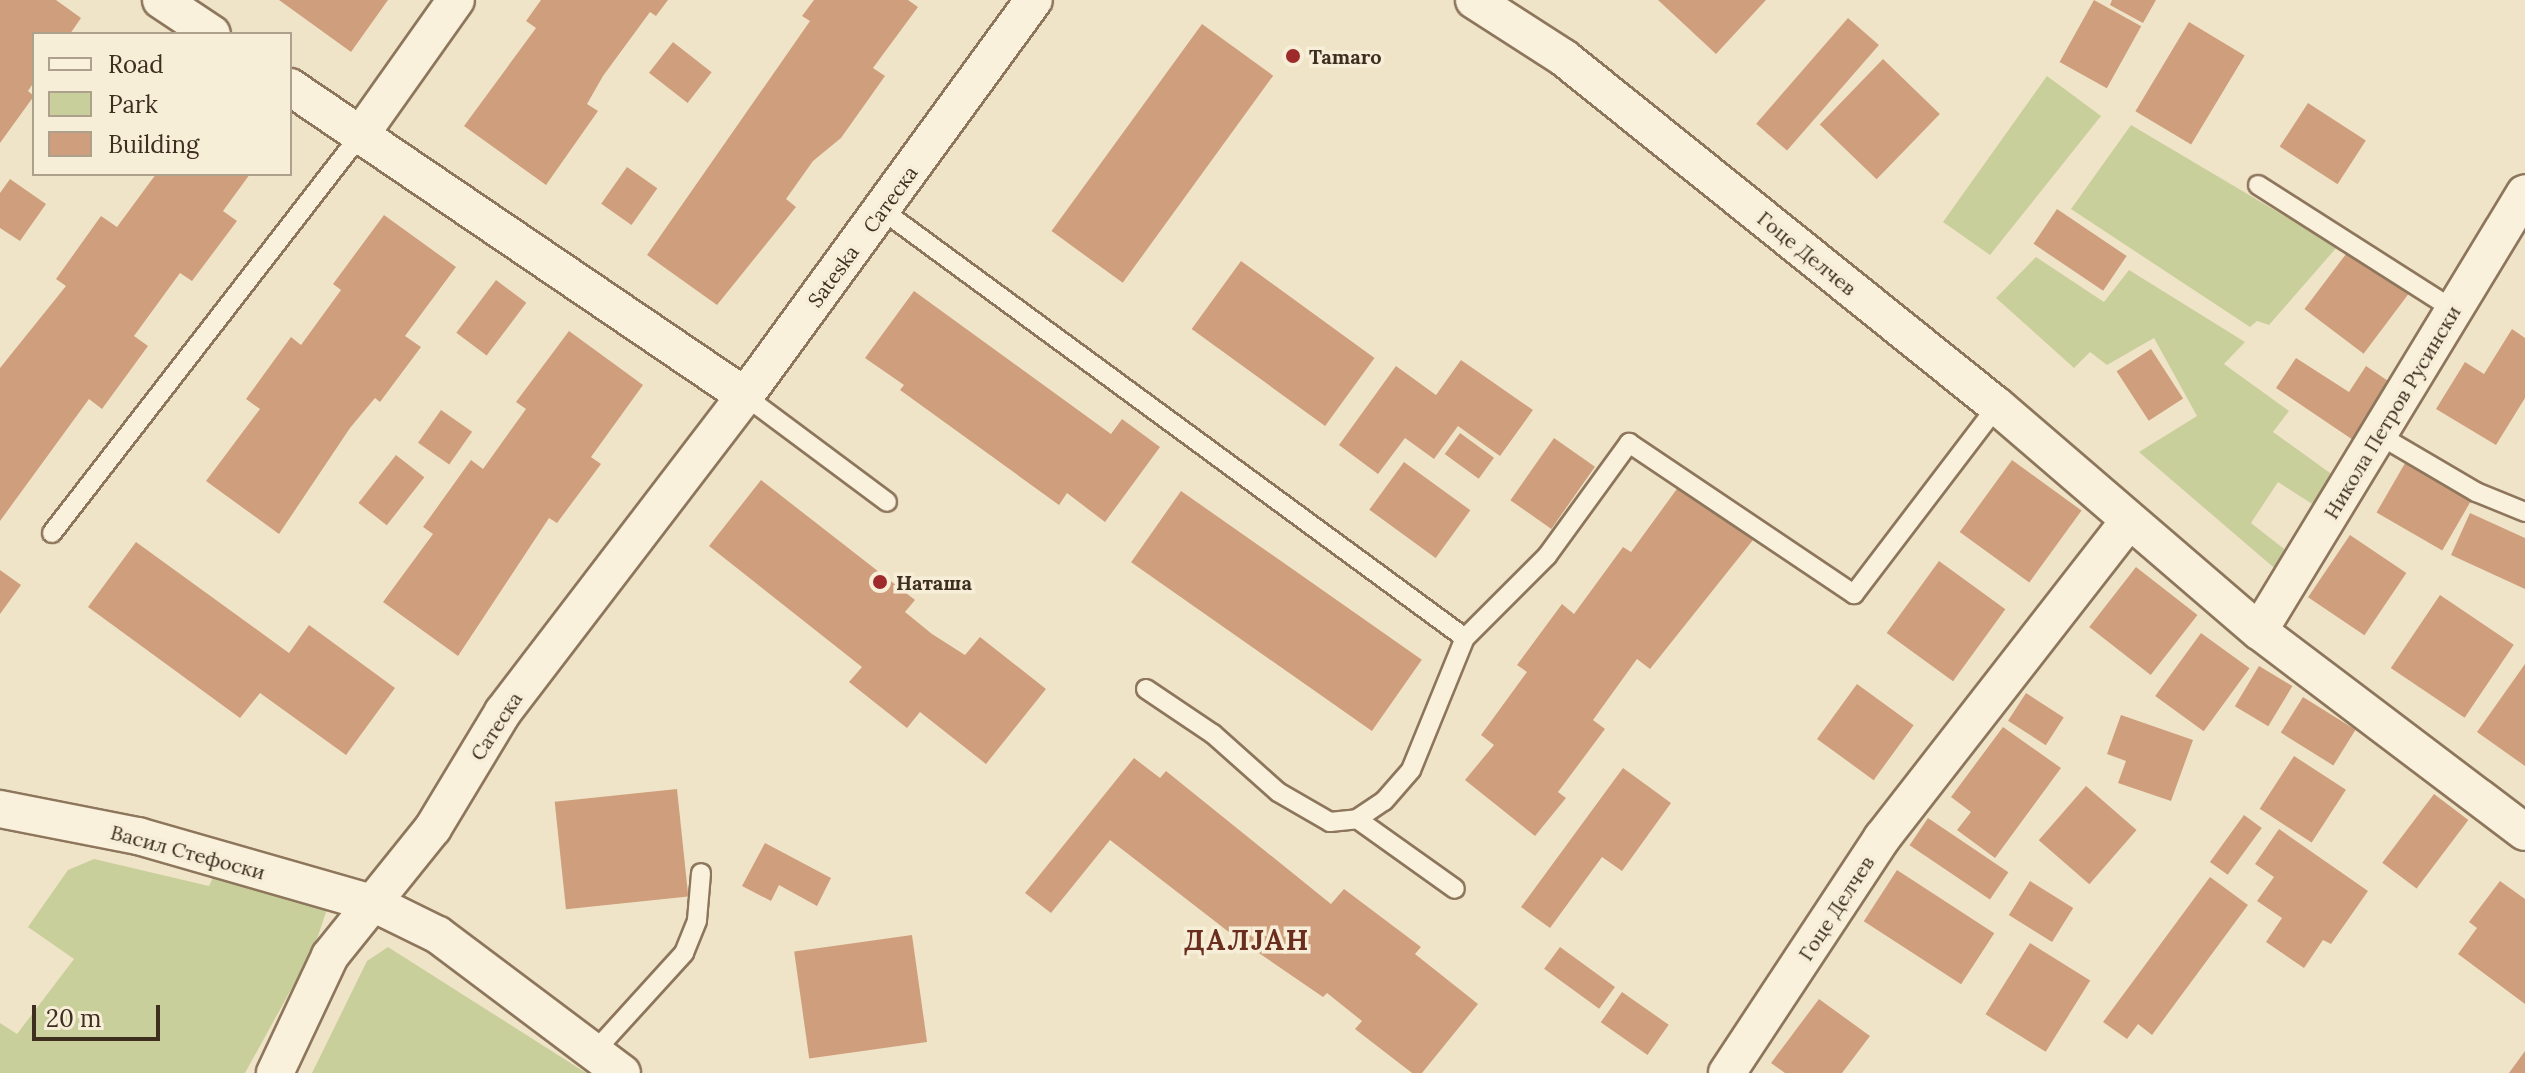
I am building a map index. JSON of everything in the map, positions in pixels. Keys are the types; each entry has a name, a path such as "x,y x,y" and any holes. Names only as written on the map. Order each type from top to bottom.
{"street":[{"path":"161,0 209,32"},
{"path":"361,134 456,0"},
{"name":"Сатеска","path":"275,1073 330,956 375,904 433,828 503,712 745,396 1034,0"},
{"name":"Sateska","path":"745,396 1034,0"},
{"name":"Гоце Делчев","path":"1474,0 1564,58 1997,406 2259,631 2525,832"},
{"path":"292,88 745,396"},
{"name":"Никола Петров Русински","path":"2259,631 2525,193"},
{"name":"Гоце Делчев","path":"1727,1073 1882,838 2129,521"},
{"name":"Васил Стефоски","path":"0,809 138,836 375,904 438,935 608,1062"}],"lane":[{"path":"52,533 361,134"},
{"path":"2258,185 2454,310"},
{"path":"882,210 1465,638"},
{"path":"745,396 887,502"},
{"path":"1146,689 1213,734 1278,792 1330,822 1357,819 1384,801 1411,770 1465,638 1547,556 1629,443 1854,594 1997,406"},
{"path":"2379,435 2476,492 2525,512"},
{"path":"1357,819 1455,889"},
{"path":"608,1062 684,953 697,920 701,873"}],"green space":[{"path":"2047,76 2101,116 1990,255 1943,222"},
{"path":"2131,125 2337,247 2269,325 2257,321 2250,327 2071,209"},
{"path":"2036,257 2104,302 2129,270 2245,342 2224,364 2289,411 2273,432 2337,478 2317,507 2278,482 2251,523 2293,556 2279,572 2139,452 2197,416 2154,338 2107,365 2090,352 2074,368 1996,298"},
{"path":"94,859 209,886 218,867 328,906 314,948 245,1073 0,1073 0,1023 17,1034 74,959 28,927 68,870"},
{"path":"388,947 587,1073 312,1073 367,961"}],"building":[{"path":"0,0 56,0 81,18 71,32 32,32 32,85 28,91 32,99 0,143"},
{"path":"279,0 388,0 351,52"},
{"path":"541,0 668,0 656,16 650,12 603,76 587,104 598,111 546,185 464,126 536,28 526,21"},
{"path":"814,0 908,0 918,7 873,68 885,76 841,138 813,161 786,199 796,207 717,305 647,255 810,21 802,16"},
{"path":"1658,0 1766,0 1716,54"},
{"path":"2094,0 2141,26 2107,88 2060,62"},
{"path":"2112,0 2156,0 2143,23 2110,5"},
{"path":"1848,18 1879,45 1787,151 1756,124"},
{"path":"2189,22 2245,55 2191,145 2135,111"},
{"path":"1202,24 1273,76 1123,283 1052,231"},
{"path":"673,42 712,72 688,103 649,73"},
{"path":"1883,59 1940,114 1877,179 1820,124"},
{"path":"2308,103 2366,141 2338,184 2280,147"},
{"path":"627,167 657,188 631,225 601,204"},
{"path":"155,176 249,176 223,211 237,221 192,281 180,273 134,336 148,346 102,409 89,399 0,521 0,368 66,286 56,279 101,216 117,227"},
{"path":"10,179 46,204 20,241 0,228 0,193"},
{"path":"2057,209 2127,256 2103,291 2034,244"},
{"path":"384,215 456,267 405,336 421,347 380,402 375,398 350,428 279,534 206,481 260,409 246,399 291,337 301,345 341,290 333,284"},
{"path":"2349,250 2408,295 2364,354 2304,309"},
{"path":"1241,261 1374,358 1325,426 1192,329"},
{"path":"496,280 526,303 487,356 456,333"},
{"path":"914,291 1111,434 1122,419 1160,447 1105,522 1067,493 1059,505 900,390 904,385 865,358"},
{"path":"2512,329 2525,338 2525,398 2496,445 2436,409 2465,362 2484,374"},
{"path":"569,331 643,385 591,457 601,464 557,523 549,518 458,656 383,602 433,534 423,527 471,460 483,469 526,409 516,402"},
{"path":"2151,349 2183,398 2149,421 2117,371"},
{"path":"2296,358 2349,392 2366,366 2397,387 2359,444 2276,388"},
{"path":"1461,360 1533,410 1500,456 1458,426 1434,459 1405,438 1378,474 1339,445 1396,366 1436,395"},
{"path":"441,410 472,432 449,465 418,443"},
{"path":"1460,433 1494,458 1479,479 1445,454"},
{"path":"1554,438 1595,467 1551,529 1510,500"},
{"path":"396,455 424,477 387,525 358,503"},
{"path":"2408,458 2474,496 2442,551 2376,513"},
{"path":"2012,460 2082,511 2029,583 1960,532"},
{"path":"1404,462 1470,510 1436,558 1369,510"},
{"path":"761,480 915,600 905,612 932,634 965,655 980,637 1046,689 986,764 920,712 907,728 849,682 862,667 709,546"},
{"path":"1679,486 1753,540 1650,669 1637,659 1593,720 1605,729 1558,792 1566,798 1535,836 1465,780 1494,745 1481,735 1527,672 1517,665 1562,604 1574,614 1623,547 1631,552"},
{"path":"1181,491 1422,660 1372,731 1131,562"},
{"path":"2470,513 2525,538 2525,589 2451,555"},
{"path":"2350,535 2406,573 2364,635 2308,597"},
{"path":"136,542 289,653 309,625 395,688 346,755 260,693 240,718 88,607"},
{"path":"1939,561 2005,609 1953,681 1887,633"},
{"path":"2136,567 2197,615 2151,675 2089,627"},
{"path":"0,570 21,585 0,614"},
{"path":"2440,595 2514,645 2465,718 2391,668"},
{"path":"2201,633 2250,668 2204,731 2155,696"},
{"path":"2525,664 2525,766 2477,732"},
{"path":"2259,666 2292,686 2268,726 2235,706"},
{"path":"1857,684 1914,725 1874,780 1817,739"},
{"path":"2026,693 2064,718 2046,745 2008,721"},
{"path":"2303,697 2356,730 2333,765 2281,733"},
{"path":"2121,715 2193,740 2171,801 2118,783 2126,761 2107,754"},
{"path":"2003,727 2061,768 1995,858 1957,830 1971,812 1951,797"},
{"path":"2294,756 2346,790 2312,843 2260,809"},
{"path":"1134,758 1160,778 1166,771 1331,904 1344,889 1421,947 1415,954 1478,1004 1422,1073 1412,1073 1355,1029 1362,1021 1327,993 1323,997 1234,936 1110,840 1051,913 1025,893"},
{"path":"1623,768 1671,803 1622,871 1602,857 1550,928 1521,907"},
{"path":"2086,786 2137,830 2089,884 2039,840"},
{"path":"677,789 688,896 566,909 555,802"},
{"path":"2434,794 2468,820 2417,889 2382,863"},
{"path":"2244,815 2262,828 2228,875 2210,862"},
{"path":"1928,818 2008,872 1990,900 1910,845"},
{"path":"2279,829 2368,891 2331,944 2323,940 2304,968 2266,942 2282,918 2257,901 2274,877 2255,864"},
{"path":"765,843 831,878 817,906 779,885 771,901 742,886"},
{"path":"1897,870 1994,933 1961,984 1864,921"},
{"path":"2210,877 2248,905 2152,1035 2138,1024 2127,1039 2103,1022"},
{"path":"2030,881 2073,908 2052,942 2009,915"},
{"path":"2500,881 2525,899 2525,1004 2458,954 2477,928 2469,922"},
{"path":"912,935 927,1042 809,1059 794,952"},
{"path":"2030,943 2090,981 2046,1052 1985,1014"},
{"path":"1560,947 1615,987 1599,1009 1544,969"},
{"path":"1622,992 1669,1025 1647,1055 1601,1022"},
{"path":"1819,999 1870,1036 1842,1073 1785,1073 1771,1063"},
{"path":"2525,1051 2525,1073 2509,1073"}],"place":[{"name":"Tamaro","path":"1293,56"},
{"name":"Наташа","path":"880,582"}],"district":[{"name":"ДАЛЈАН","path":"1247,940"}]}
